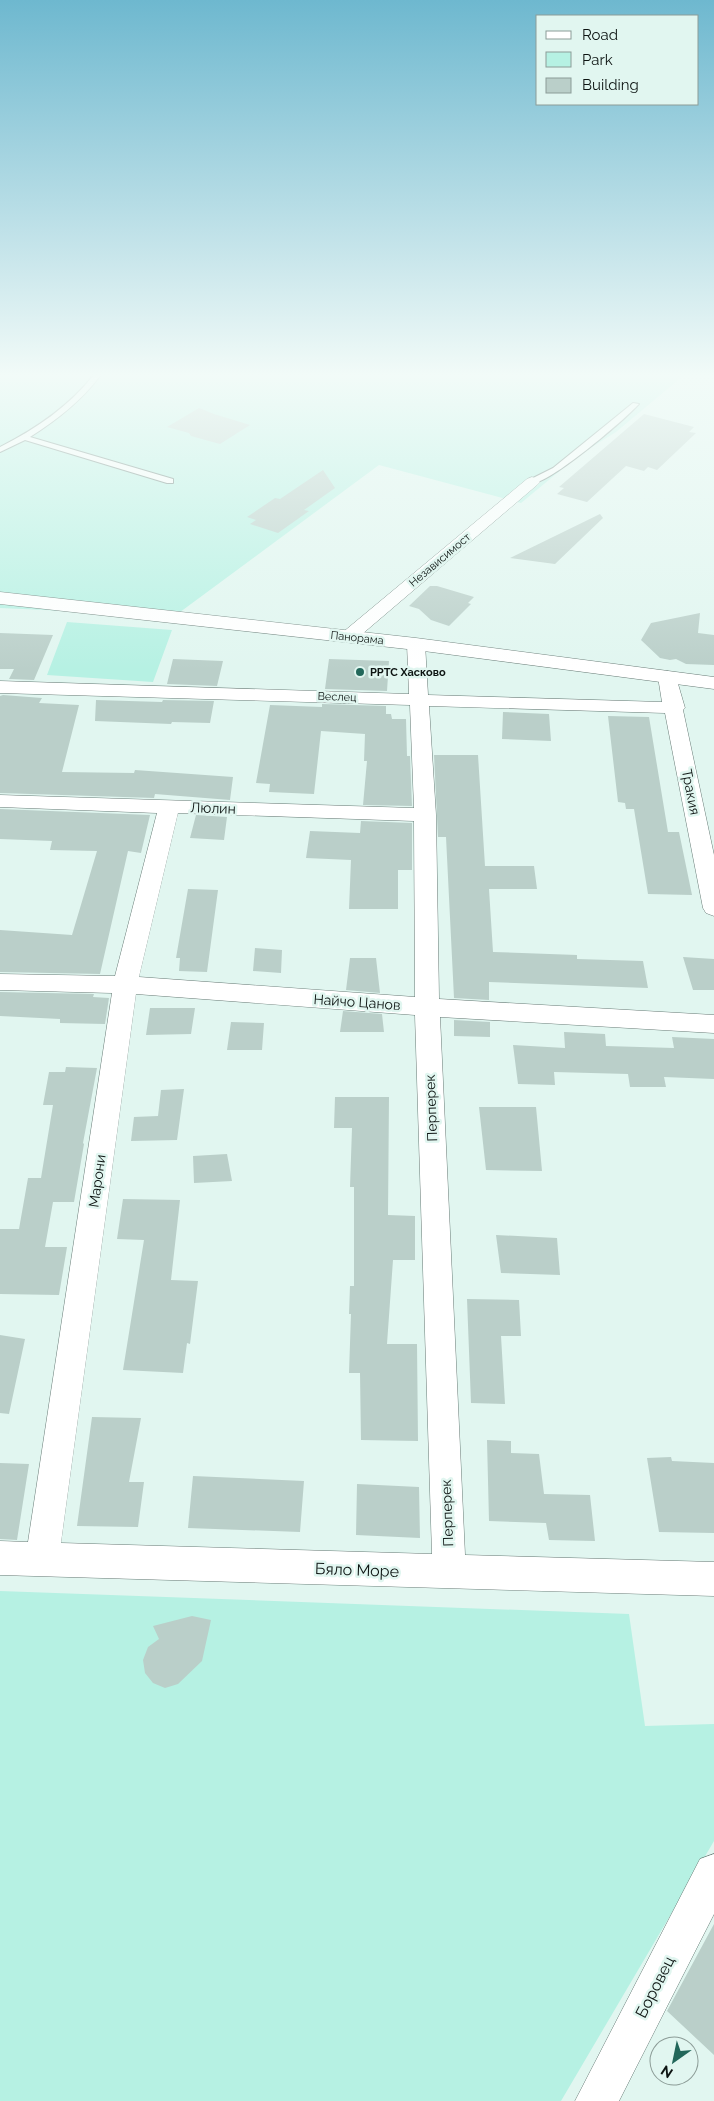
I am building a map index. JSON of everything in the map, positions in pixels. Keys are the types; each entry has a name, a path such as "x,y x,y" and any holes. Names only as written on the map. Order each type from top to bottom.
{"street":[{"name":"Независимост","path":"348,637 532,482"},
{"name":"Панорама","path":"0,598 416,644 714,683"},
{"name":"Перперек","path":"416,644 425,815 427,1006 449,1572"},
{"name":"Тракия","path":"667,677 675,708 714,908"},
{"name":"Веслец","path":"0,687 675,708"},
{"name":"Люлин","path":"0,801 425,815"},
{"name":"Марони","path":"42,1559 125,985 169,806"},
{"name":"Найчо Цанов","path":"0,982 125,985 714,1024"},
{"name":"Бяло Море","path":"0,1558 714,1579"},
{"name":"Боровец","path":"596,2101 714,1873"}],"lane":[{"path":"147,474 170,481"},
{"path":"532,482 548,474"}],"green space":[{"path":"0,474 367,474 172,618 137,614 0,608"},
{"path":"413,474 556,474 521,503"},
{"path":"67,622 172,630 153,682 47,675"},
{"path":"0,1591 629,1614 645,1726 714,1724 714,1841 561,2101 0,2101"}],"building":[{"path":"317,474 326,474 335,488 304,510 309,511 278,533 250,524 256,520 247,517 275,498 280,499"},
{"path":"574,474 617,474 587,502 557,494 564,488 559,487"},
{"path":"600,514 603,518 555,564 510,558"},
{"path":"430,586 437,586 474,597 468,603 471,604 449,626 431,620 419,609 409,606"},
{"path":"700,613 698,633 714,635 714,665 686,664 676,659 660,658 641,640 651,623"},
{"path":"0,633 53,635 34,680 9,679 14,669 0,669"},
{"path":"173,659 223,661 217,686 167,684"},
{"name":"РРТС Хасково","path":"329,659 389,661 387,691 325,689"},
{"path":"0,696 42,698 39,703 79,705 62,772 134,773 135,770 233,777 230,800 155,794 154,798 0,793"},
{"path":"96,700 214,701 210,723 172,722 171,724 95,721"},
{"path":"322,704 386,706 386,714 391,714 392,719 406,719 407,756 410,756 412,806 363,805 367,761 364,761 365,734 321,731 314,794 269,792 270,784 256,783 270,705 322,707"},
{"path":"503,712 549,714 551,741 502,739"},
{"path":"608,716 649,717 668,832 679,832 692,895 648,894 634,809 626,809 625,803 618,802"},
{"path":"434,755 478,755 485,866 534,866 537,889 489,889 493,952 577,955 577,959 643,961 648,988 489,982 489,1000 454,998 446,837 438,837"},
{"path":"0,809 150,815 141,853 128,851 100,974 0,972 0,930 72,935 97,851 50,850 52,841 0,839"},
{"path":"196,815 227,817 224,840 190,838"},
{"path":"361,821 412,823 412,870 398,870 398,909 349,909 351,860 306,858 310,831 360,833"},
{"path":"188,889 218,890 207,972 179,971 180,958 176,958"},
{"path":"255,948 282,950 281,973 253,971"},
{"path":"683,957 714,959 714,990 693,990"},
{"path":"350,958 376,958 380,993 346,990"},
{"path":"0,992 94,994 93,997 109,998 105,1024 60,1023 60,1019 0,1016"},
{"path":"150,1008 195,1008 191,1034 146,1035"},
{"path":"343,1011 382,1014 384,1032 340,1032"},
{"path":"454,1020 490,1022 490,1037 454,1036"},
{"path":"231,1022 264,1023 262,1050 227,1050"},
{"path":"564,1032 605,1034 606,1046 674,1048 672,1037 714,1039 714,1079 664,1077 666,1087 630,1087 628,1074 554,1072 555,1085 518,1084 513,1045 565,1048"},
{"path":"66,1067 97,1068 74,1202 53,1202 45,1247 67,1247 59,1295 0,1294 0,1229 19,1229 28,1178 41,1178 53,1105 43,1105 49,1072 65,1072"},
{"path":"184,1089 177,1140 131,1141 134,1117 158,1116 161,1090"},
{"path":"335,1097 389,1097 388,1215 415,1216 415,1260 393,1260 387,1344 417,1344 418,1441 361,1440 360,1373 349,1373 350,1286 354,1286 354,1187 350,1187 352,1128 334,1128"},
{"path":"479,1107 536,1107 542,1171 486,1170"},
{"path":"227,1154 232,1181 194,1183 193,1156"},
{"path":"123,1199 180,1200 171,1280 198,1281 190,1344 187,1343 183,1373 123,1370 144,1240 117,1239"},
{"path":"496,1235 557,1238 560,1275 501,1273"},
{"path":"467,1299 519,1300 521,1336 501,1336 505,1404 471,1403"},
{"path":"0,1335 25,1339 9,1414 0,1413"},
{"path":"92,1417 141,1418 129,1482 144,1482 138,1527 77,1526"},
{"path":"487,1440 511,1441 511,1453 539,1454 544,1494 590,1495 595,1541 549,1540 546,1523 489,1521"},
{"path":"671,1457 672,1461 714,1463 714,1533 659,1532 647,1458"},
{"path":"0,1463 29,1464 17,1540 0,1539"},
{"path":"193,1476 304,1481 300,1532 188,1528"},
{"path":"357,1484 419,1487 420,1538 356,1535"},
{"path":"192,1616 211,1620 202,1661 178,1684 165,1688 153,1683 145,1673 143,1660 148,1647 159,1639 153,1626"},
{"path":"714,1924 714,2055 699,2041 699,2036 694,2036 667,2011"}],"place":[{"name":"РРТС Хасково","path":"360,672"}]}
